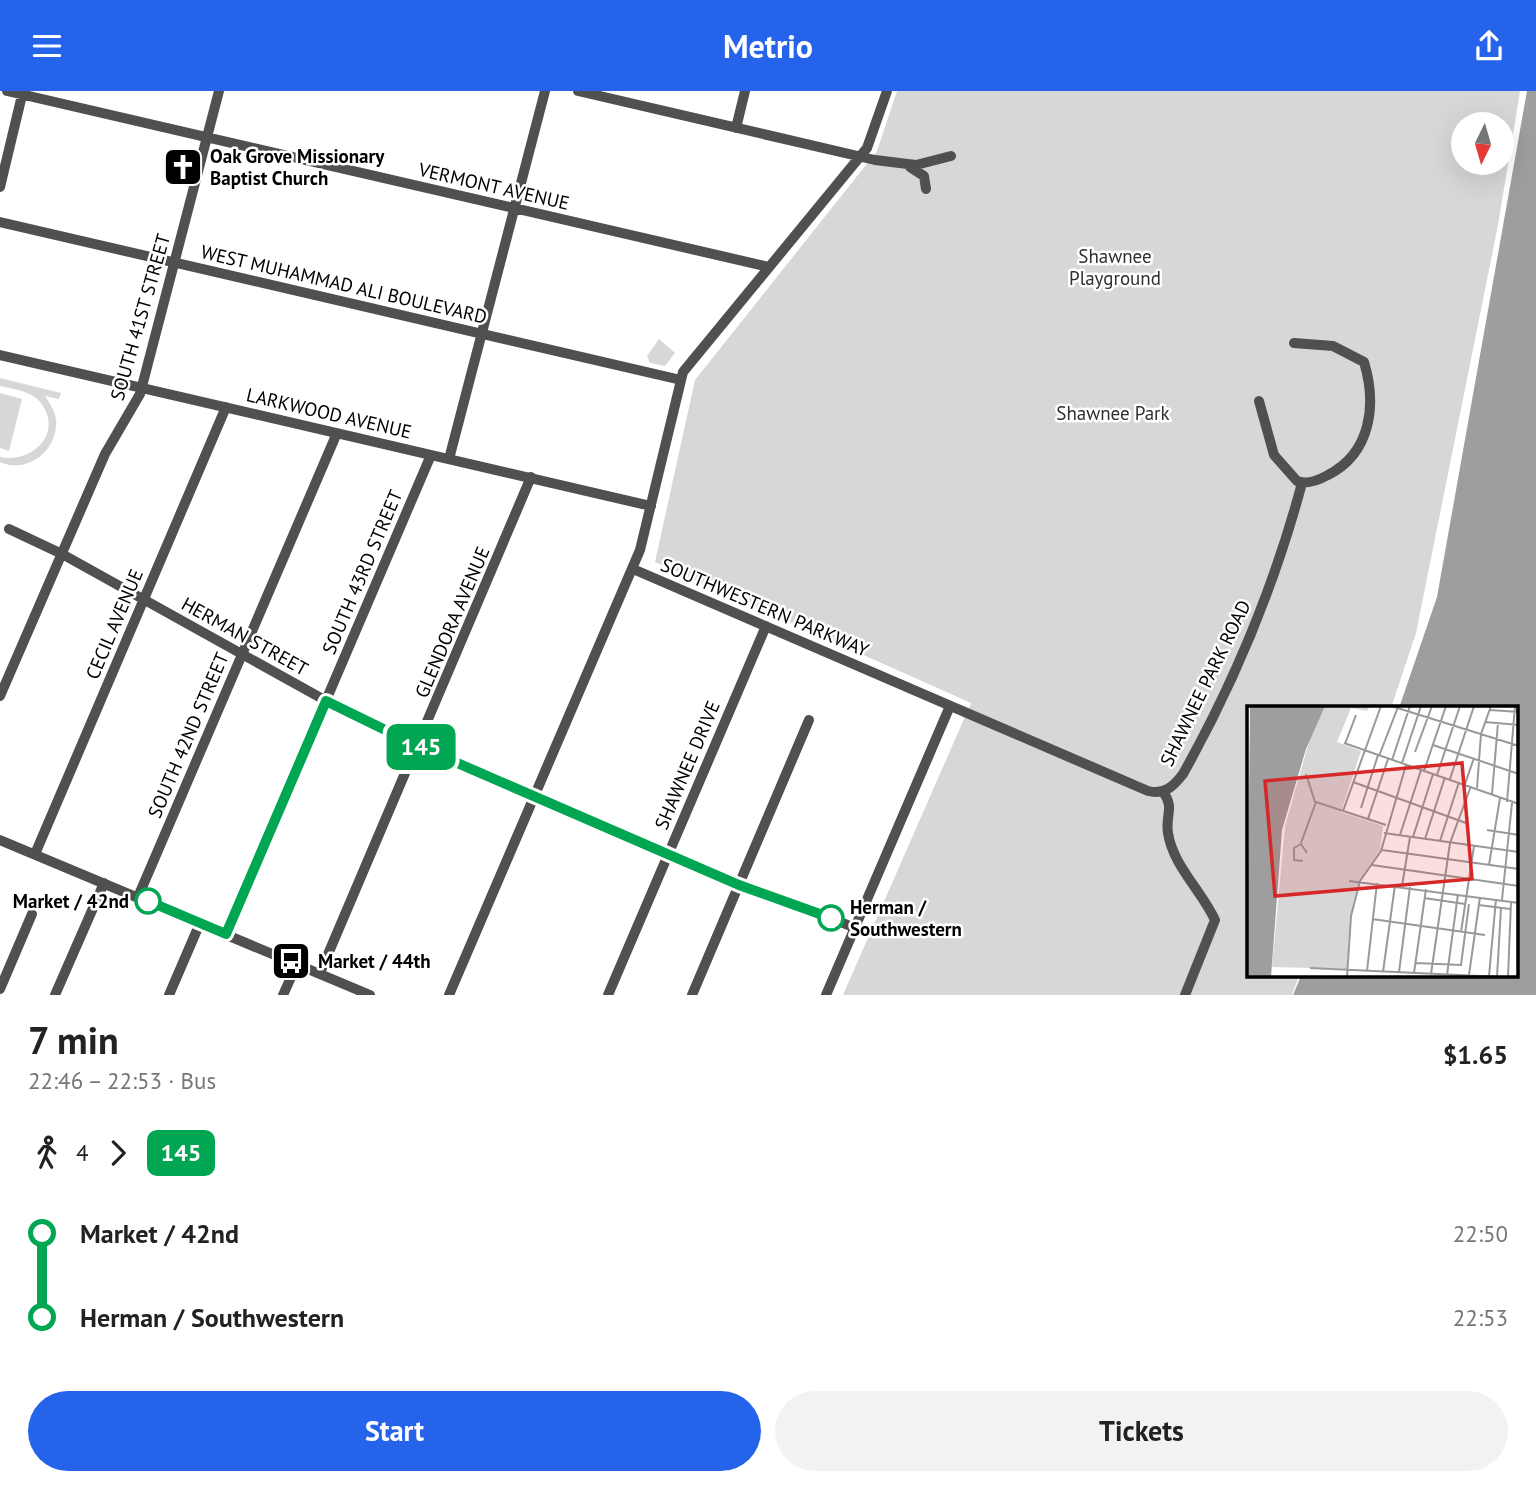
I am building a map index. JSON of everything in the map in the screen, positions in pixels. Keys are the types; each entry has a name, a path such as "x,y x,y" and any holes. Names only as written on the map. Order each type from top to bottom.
{"street":[{"name":"VERMONT AVENUE","path":"7,91 769,267"},
{"name":"SOUTH 41ST STREET","path":"0,696 105,454 131,413 142,387 219,91"},
{"path":"449,459 545,91"},
{"path":"578,91 860,157 907,165 933,163 951,156"},
{"path":"736,128 745,91"},
{"name":"SOUTHWESTERN PARKWAY","path":"887,91 867,148 690,361 681,380 633,569 950,706"},
{"path":"0,187 22,93"},
{"path":"907,165 924,176 926,189"},
{"name":"WEST MUHAMMAD ALI BOULEVARD","path":"0,222 681,380"},
{"path":"1259,401 1274,455 1292,477 1302,483 1325,477 1353,457 1368,425 1370,397 1364,362 1333,346 1294,343"},
{"name":"LARKWOOD AVENUE","path":"0,355 651,506"},
{"name":"CECIL AVENUE","path":"35,854 226,407"},
{"name":"SOUTH 42ND STREET","path":"138,897 337,433"},
{"name":"SOUTH 43RD STREET","path":"226,934 431,455"},
{"name":"GLENDORA AVENUE","path":"320,974 531,477"},
{"name":"SHAWNEE PARK ROAD","path":"950,706 1148,791 1163,792 1178,780 1192,758 1257,619 1283,554 1302,483"},
{"name":"HERMAN STREET","path":"9,529 62,554 326,701 418,746 739,885 787,900 855,928"},
{"path":"449,995 633,569"},
{"name":"SHAWNEE DRIVE","path":"608,995 766,626"},
{"path":"825,995 950,706"},
{"path":"692,995 809,720"},
{"path":"1163,792 1171,804 1168,833 1192,886 1215,920 1185,995"},
{"path":"0,840 370,995"},
{"path":"55,995 104,883"},
{"path":"0,989 32,914"},
{"path":"169,995 200,923"},
{"path":"284,995 297,964"}],"green space":[{"name":"Shawnee Park","path":"897,91 1520,91 1514,128 1514,112 1451,112 1451,175 1506,175 1416,633 1392,706 1247,706 1247,977 1299,977 1292,995 843,995 971,703 655,562 695,380 877,151"},
{"path":"659,339 675,353 665,366 650,363 647,356"},
{"path":"0,378 61,393 59,399 45,396 56,419 54,437 43,454 27,463 9,465 0,462 0,457 23,456 41,444 49,425 47,415 37,399 22,391 0,386"},
{"path":"0,393 22,399 9,451 0,448"}],"shaded area":[{"path":"1527,91 1536,91 1536,995 1293,995 1301,977 1518,977 1518,706 1400,706 1437,597"}],"bus line":[{"name":"145","path":"148,901 226,934 326,701 418,746 739,885 831,918"}],"place":[{"name":"Oak Grove Missionary Baptist Church","path":"183,167"},
{"name":"Market / 42nd","path":"148,901"},
{"name":"Herman / Southwestern","path":"831,918"},
{"name":"Market / 44th","path":"291,961"}],"park label":[{"name":"Shawnee Playground","path":"1115,267"}]}
